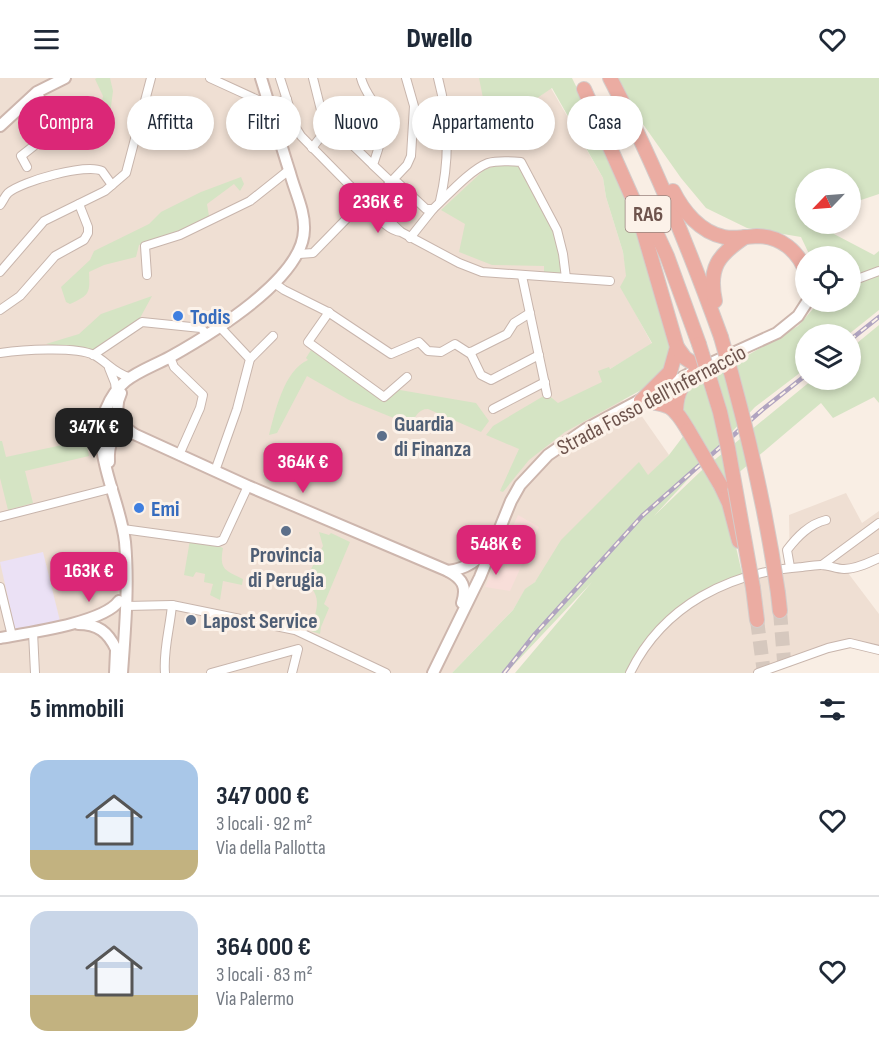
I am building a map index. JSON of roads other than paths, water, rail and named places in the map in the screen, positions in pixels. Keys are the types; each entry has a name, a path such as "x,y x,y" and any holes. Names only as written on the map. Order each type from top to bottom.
{"highway":[{"name":"RA6","path":"610,78 620,96"},
{"name":"RA6","path":"581,83 620,155 654,227 699,344 720,412 728,448 758,620"},
{"path":"581,83 636,206 677,347 685,358 700,368 682,385 676,400 676,410 729,503 754,593"},
{"path":"643,134 680,204 698,224 723,237 770,237 781,242 795,254"},
{"name":"RA6","path":"643,144 679,224 723,335 765,512 780,611"},
{"path":"723,335 711,284 713,270 726,252 745,237"},
{"path":"641,401 670,372 677,347"},
{"path":"641,401 658,403 676,410"}],"main road":[{"path":"261,78 266,96"},
{"path":"0,126 37,92 61,79"},
{"path":"283,150 304,218 304,232 299,254 274,283 220,327 126,386 116,404 121,420 134,434 179,455 460,578 464,587 460,618"},
{"name":"Strada Fosso dell'Infernaccio","path":"433,673 480,577 520,485 548,455 586,429 700,368 777,333 801,312"},
{"path":"115,673 116,649 125,589 123,529 103,457 100,438 101,423 116,390 129,377 167,359"},
{"path":"109,474 109,445 117,437 134,434"},
{"path":"448,571 465,567 476,561 502,522"},
{"path":"0,638 72,624 123,604"},
{"path":"122,673 123,604"},
{"path":"72,624 100,627 110,637 116,649"}],"street":[{"path":"0,272 44,221 112,185 126,173 151,78"},
{"path":"210,78 249,96"},
{"path":"280,78 286,96"},
{"path":"312,147 326,130 313,78"},
{"path":"361,78 383,124 383,134 373,165"},
{"path":"371,208 411,156 414,106 406,78"},
{"path":"438,78 448,133 446,167 440,202"},
{"path":"27,167 21,156 54,128 53,120 37,92"},
{"path":"301,135 371,208 380,212 401,232 482,272 610,280"},
{"path":"358,150 391,182 398,183 426,209 434,209"},
{"path":"410,238 440,202 478,169 488,163 499,161 521,162 557,230 566,278"},
{"path":"0,205 9,193 33,180 90,168 102,171 112,185"},
{"path":"147,275 145,246 180,235 250,201 289,171"},
{"path":"0,310 20,296 55,256 84,240 88,227 79,204"},
{"path":"299,254 313,253 358,207"},
{"path":"861,278 879,271"},
{"path":"522,276 547,394"},
{"path":"274,283 329,312 391,354 419,342 428,351 441,352 456,344 470,352 482,375 491,380 539,355"},
{"path":"329,312 308,342 384,397 407,377"},
{"path":"470,352 507,334 514,323 530,313"},
{"path":"93,355 142,322 201,328 207,335"},
{"path":"220,327 250,359"},
{"path":"214,471 237,409 250,359 273,336"},
{"path":"0,353 45,350 93,355 114,371 129,377"},
{"path":"167,359 203,395 200,408 179,455"},
{"path":"109,367 116,383 116,390"},
{"path":"493,409 545,382"},
{"path":"123,529 218,542 223,540 248,486"},
{"path":"0,517 113,488"},
{"path":"790,567 787,550 798,536 826,520"},
{"path":"822,565 879,523"},
{"path":"630,673 655,634 681,608 701,594 743,578 790,567 822,565 845,569 879,558"},
{"path":"0,587 12,636"},
{"path":"123,604 172,605 303,633 386,673"},
{"path":"165,673 165,655 172,605"},
{"path":"33,632 35,673"},
{"path":"292,673 303,633"},
{"path":"758,673 828,648 850,643 879,650"},
{"path":"211,673 298,649"}],"tunnel":[{"path":"780,611 785,673"},
{"path":"757,620 764,673"}],"railway":[{"path":"861,331 879,317"},
{"path":"504,673 535,634 642,516 795,384"}],"place":[{"name":"Todis","path":"178,316"},
{"name":"Guardia di Finanza","path":"382,436"},
{"name":"Emi","path":"139,508"},
{"name":"Provincia di Perugia","path":"286,531"},
{"name":"Lapost Service","path":"191,620"}]}
